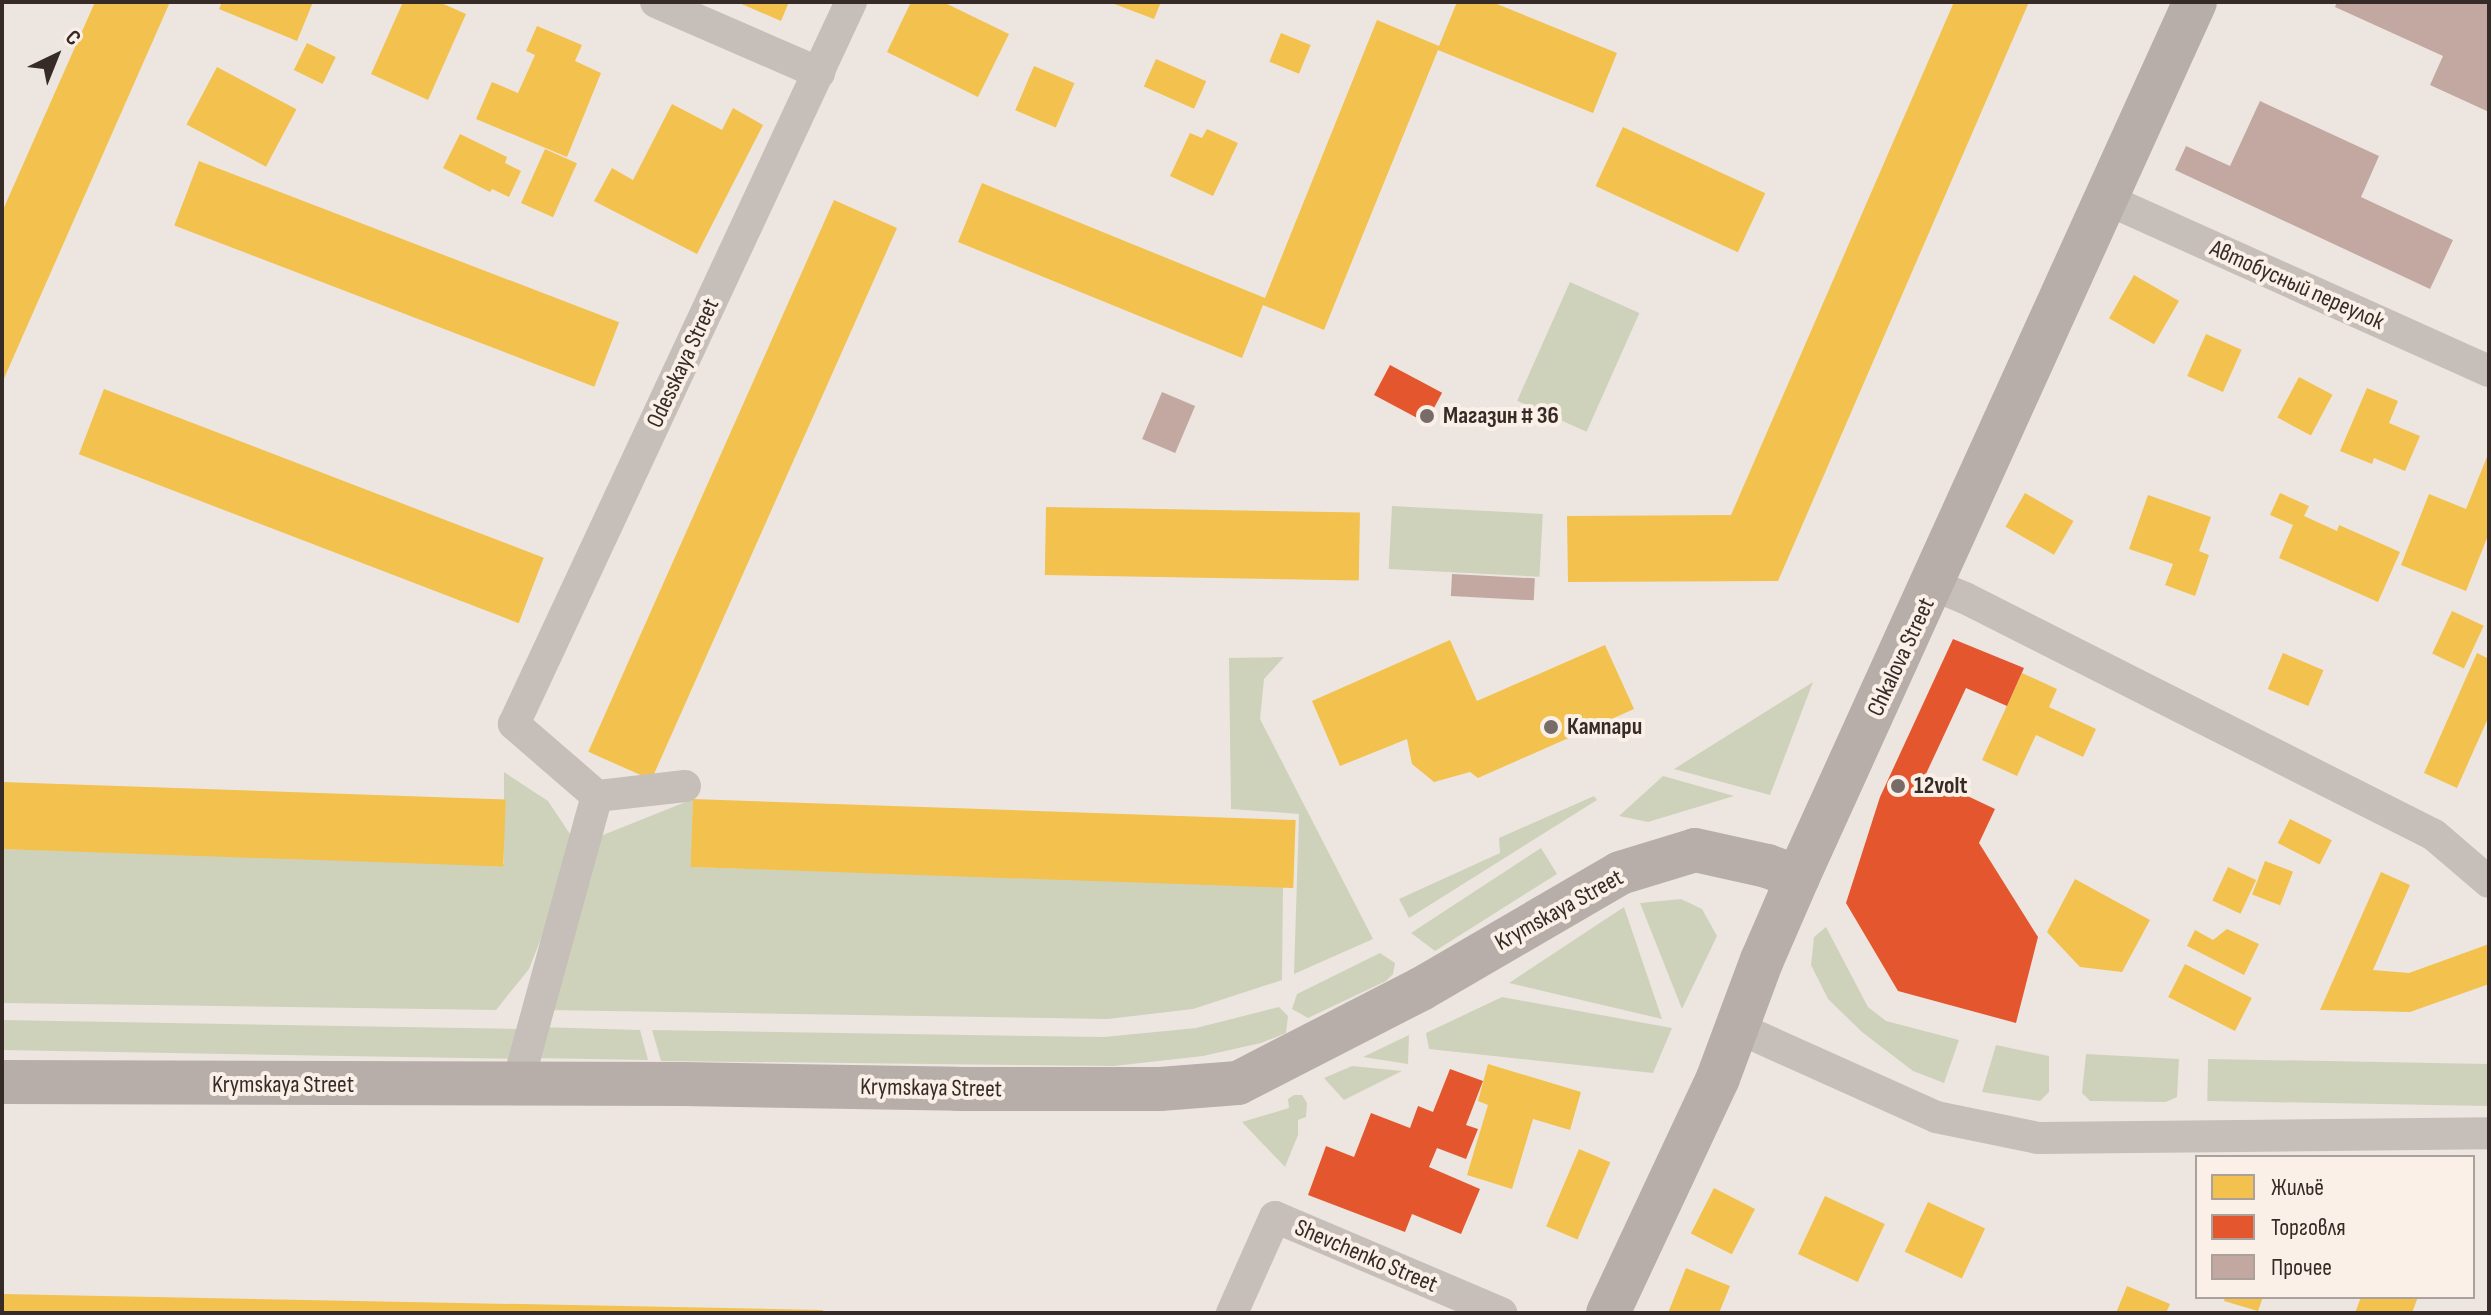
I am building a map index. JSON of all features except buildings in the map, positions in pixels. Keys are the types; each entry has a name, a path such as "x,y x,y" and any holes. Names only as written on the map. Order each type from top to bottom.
{"main road":[{"name":"Chkalova Street","path":"1608,1313 1738,1028 1762,960 1798,877 1934,585 2195,2"},
{"name":"Krymskaya Street","path":"2,1082 1129,1089 1238,1083 1421,989 1620,873 1695,850 1767,866 1798,877"}],"street":[{"path":"656,2 819,73"},
{"name":"Odesskaya Street","path":"597,796 514,724 851,2"},
{"name":"Автобусный переулок","path":"2106,199 2489,371"},
{"path":"1934,585 2434,835 2489,882"},
{"path":"517,1086 597,796 685,786"},
{"path":"1738,1028 1936,1117 2038,1138 2489,1133"},
{"name":"Shevchenko Street","path":"1232,1313 1275,1217 1501,1313"}],"green space":[{"path":"1570,282 1639,313 1587,432 1517,401"},
{"path":"1392,506 1543,514 1539,577 1389,569"},
{"path":"1284,657 1264,679 1260,719 1373,939 1294,974 1299,814 1231,809 1229,658"},
{"path":"1813,682 1770,795 1674,769"},
{"path":"504,772 548,801 570,834 557,898 529,969 496,1010 2,1003 2,849 504,864"},
{"path":"1663,776 1734,796 1648,822 1619,816"},
{"path":"1594,796 1597,800 1409,918 1399,899 1500,853 1499,838"},
{"path":"693,799 692,867 1283,886 1282,980 1193,1009 1108,1019 545,1010 598,837"},
{"path":"1541,848 1557,874 1435,951 1411,933"},
{"path":"1681,899 1702,909 1717,936 1682,1009 1640,903"},
{"path":"1624,907 1662,1019 1509,983"},
{"path":"1826,927 1868,1007 1886,1021 1959,1040 1944,1083 1913,1071 1862,1032 1828,999 1811,965 1814,937"},
{"path":"1380,953 1395,963 1393,974 1386,981 1308,1018 1292,1009 1297,994"},
{"path":"1502,997 1672,1028 1653,1073 1429,1049 1426,1033"},
{"path":"1279,1007 1288,1016 1286,1033 1261,1043 1203,1056 1114,1066 661,1061 652,1030 1104,1037 1196,1028"},
{"path":"2,1020 525,1029 524,1059 2,1050"},
{"path":"539,1027 640,1030 648,1060 531,1058"},
{"path":"1409,1035 1408,1064 1363,1057"},
{"path":"1996,1045 2049,1056 2049,1092 2040,1101 1982,1092"},
{"path":"2086,1054 2179,1059 2177,1097 2166,1102 2090,1101 2082,1093"},
{"path":"2208,1059 2489,1064 2488,1106 2207,1101"},
{"path":"1352,1066 1402,1071 1344,1100 1324,1078"},
{"path":"1302,1095 1307,1103 1306,1117 1298,1120 1298,1135 1285,1167 1242,1122 1289,1108 1288,1099"}],"place":[{"name":"Магазин # 36","path":"1427,416"},
{"name":"Кампари","path":"1551,727"},
{"name":"12volt","path":"1898,786"}]}
